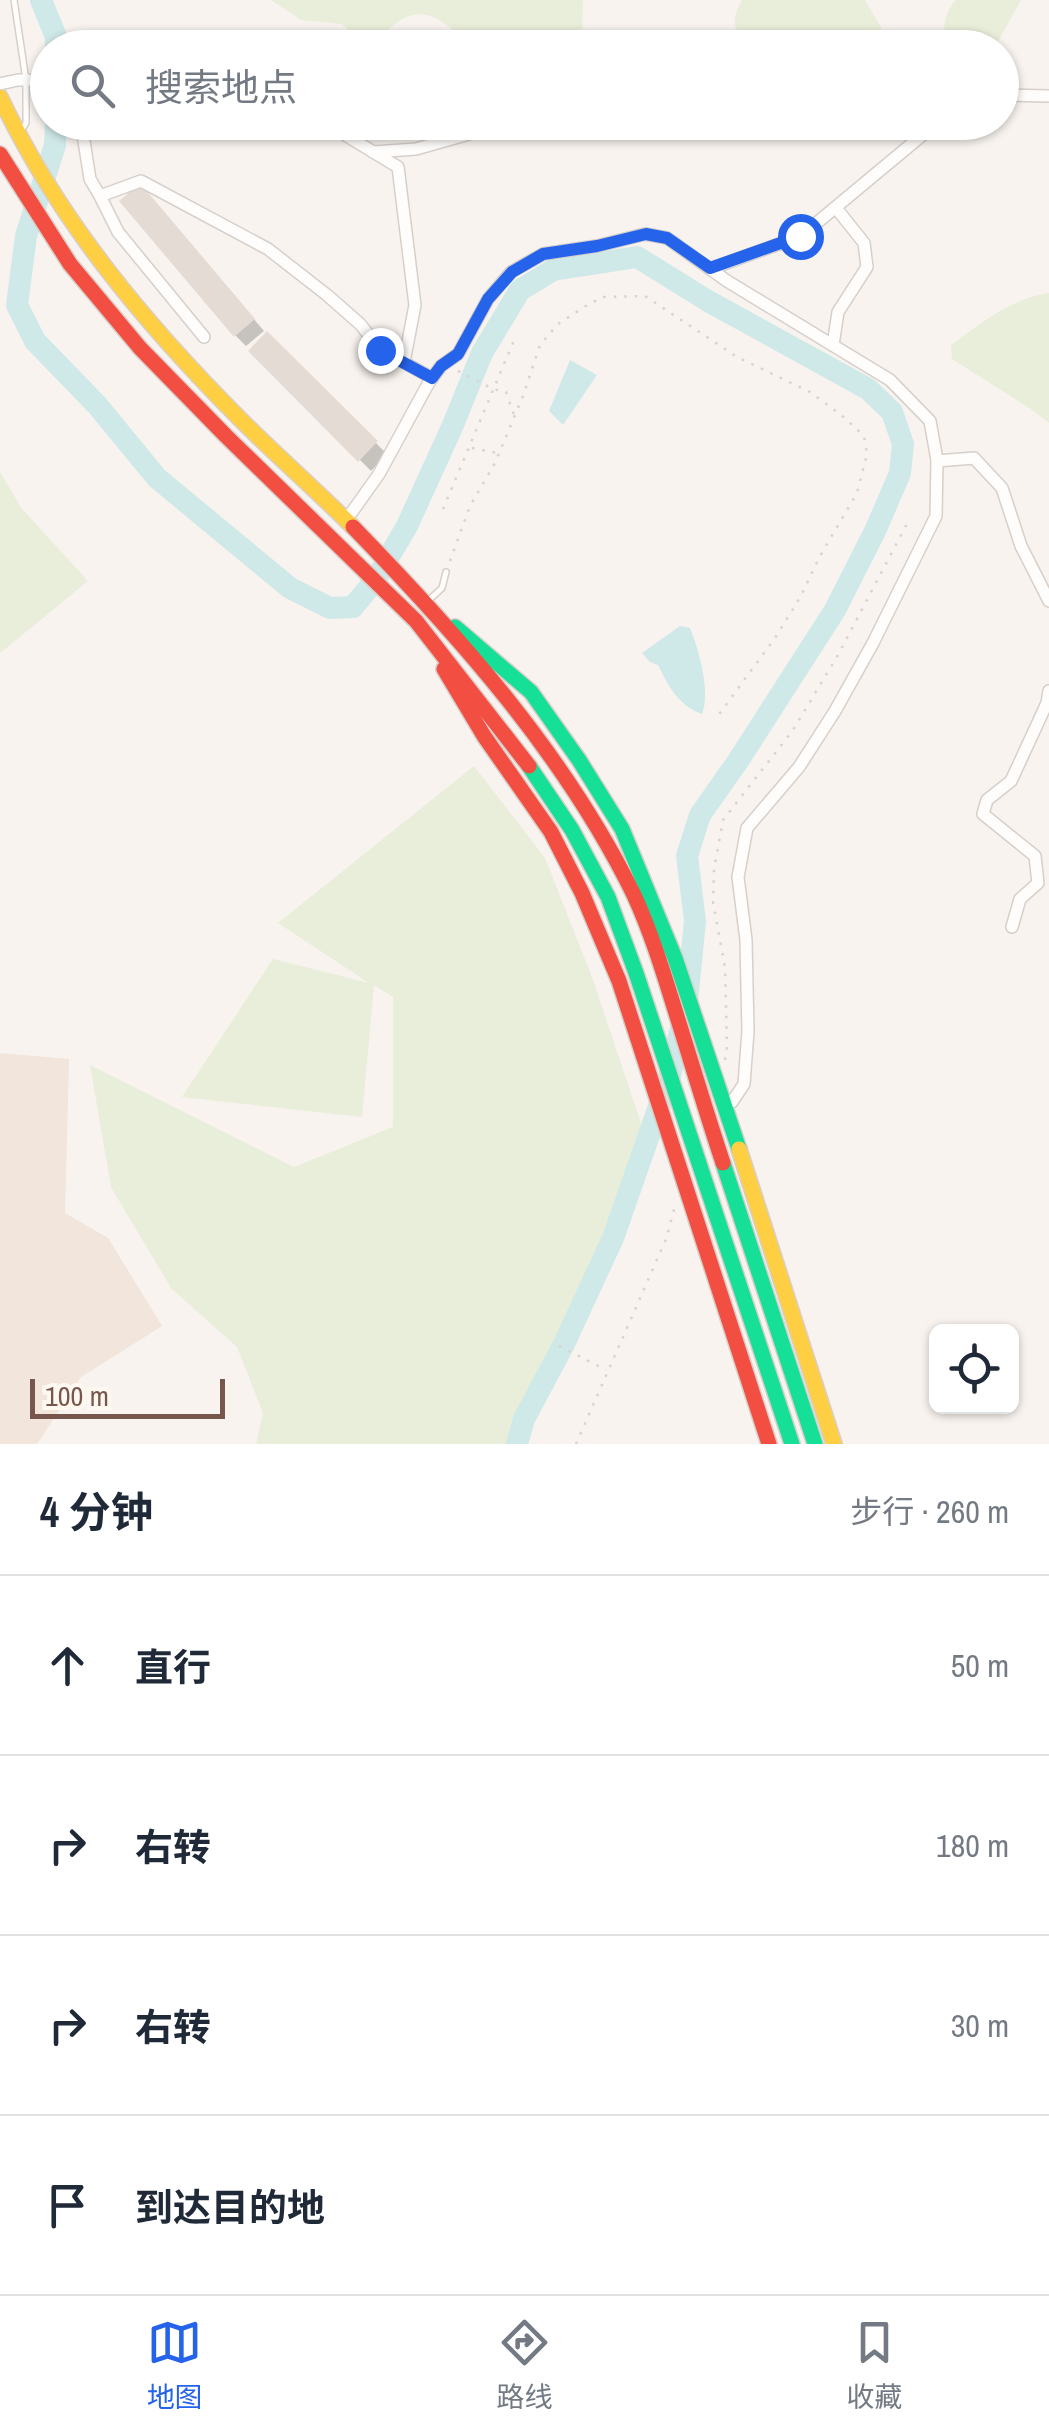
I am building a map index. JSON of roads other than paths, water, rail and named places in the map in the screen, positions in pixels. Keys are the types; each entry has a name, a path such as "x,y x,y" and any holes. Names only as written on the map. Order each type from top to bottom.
{"main road":[{"path":"0,96 17,132 78,233 161,337 428,603 531,692 580,760 622,829 667,958 725,1104 834,1444"},
{"path":"0,154 70,264 140,348 416,621 519,752 572,830 608,897 636,973 792,1444"},
{"path":"428,603 539,740 598,826 667,958 720,1154 815,1444"},
{"path":"416,621 484,736 551,832 582,893 619,981 769,1444"}],"street":[{"path":"0,84 30,80"},
{"path":"1019,95 1049,96"},
{"path":"85,140 90,179 118,232 204,337"},
{"path":"353,140 398,167 415,305 404,362"},
{"path":"373,152 416,149 448,140"},
{"path":"710,268 800,236 917,140"},
{"path":"100,196 141,181 268,250 349,314 380,350 432,378"},
{"path":"833,345 838,312 867,267 864,243 836,208"},
{"path":"344,518 380,474 432,378 458,354 488,299 512,272 543,254 646,234 667,238 890,380 930,420 937,461 936,516 834,712 799,767 747,828 738,877 746,940 748,1031 744,1084 732,1102 725,1104"},
{"path":"937,461 974,458 1002,488 1020,546 1049,601"},
{"path":"1012,927 1020,899 1038,883 1035,856 984,814 987,800 1011,782 1049,691"}],"lane":[{"path":"14,0 26,80 26,123 17,132"},
{"path":"428,603 442,588 446,572"}],"water":[{"path":"570,360 597,375 563,425 549,411"},
{"path":"680,626 690,628 700,659 705,683 702,714 680,700 658,665 642,653"}],"waterway":[{"path":"41,0 53,30"},
{"path":"55,140 26,236 17,305 35,341 97,405 157,478 290,588 330,608 353,607 376,579 407,526 482,353 520,290 553,270 637,257 868,389 892,412 903,444 900,473 876,529 835,610 700,815 687,856 695,921 687,1001 671,1072 613,1238 524,1419 517,1444"}]}
